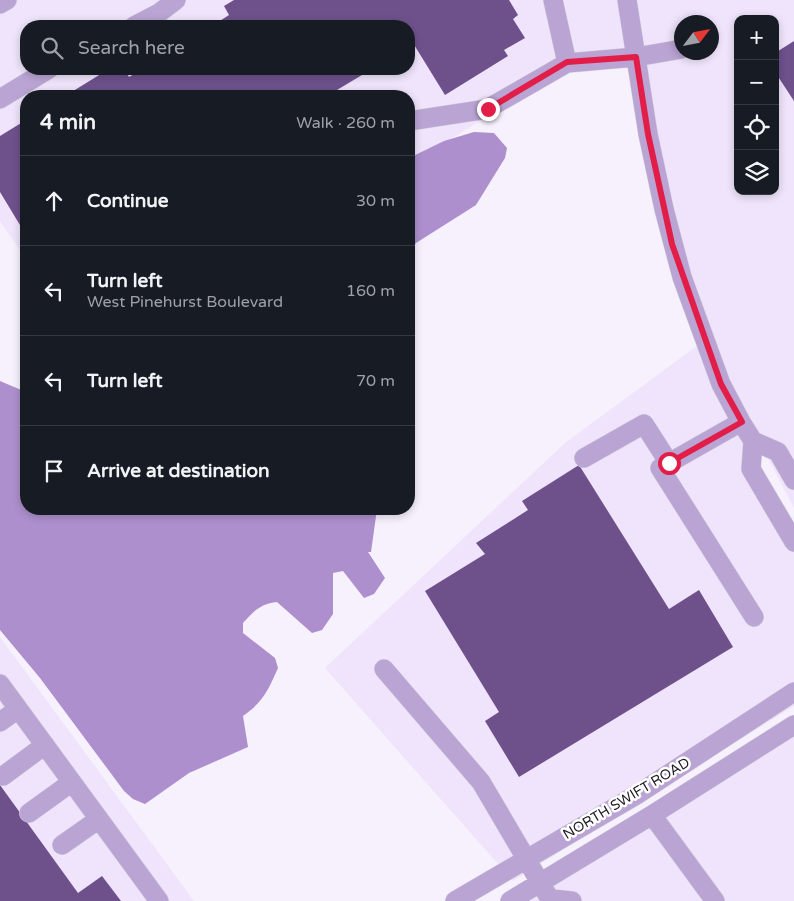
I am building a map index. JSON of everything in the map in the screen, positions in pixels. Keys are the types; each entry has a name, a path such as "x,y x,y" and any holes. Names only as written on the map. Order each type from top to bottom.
{"street":[{"path":"0,4 7,0"},
{"path":"140,20 155,6 176,0"},
{"path":"553,0 567,62"},
{"path":"627,0 648,134 672,244 721,384 753,440 778,452 794,480"},
{"path":"415,120 488,109 567,62 636,57 674,50"},
{"path":"0,99 39,75"},
{"path":"742,422 660,468 754,617"},
{"path":"584,458 644,424 669,463"},
{"path":"753,440 751,469 794,542"},
{"path":"384,669 481,782 552,900 572,901"},
{"path":"0,684 159,901"},
{"name":"NORTH SWIFT ROAD","path":"455,901 638,794 794,692"},
{"path":"0,722 18,709"},
{"name":"NORTH SWIFT ROAD","path":"510,901 652,815 794,725"},
{"path":"3,776 44,745"},
{"path":"29,812 72,782"},
{"path":"652,815 715,901"},
{"path":"62,845 99,819"}],"shaded area":[{"path":"0,0 794,0 794,508 725,376 677,245 642,60 568,66 415,161 415,90 20,90 20,250 0,221"},
{"path":"474,132 494,133 507,148 505,158 476,205 415,244 415,155 444,141"},
{"path":"705,340 765,480 794,528 794,706 513,881 325,668 565,443"},
{"path":"0,381 20,389 20,515 376,515 371,552 368,552 385,578 374,594 364,598 343,571 333,573 333,614 322,630 312,633 277,602 266,604 254,612 243,623 243,633 275,658 278,668 265,695 243,716 248,747 189,773 145,804 133,799 124,791 40,678 0,630"},
{"path":"0,637 194,901 0,901"},
{"path":"794,721 794,901 508,901"}],"building":[{"path":"234,0 509,0 518,15 513,19 525,38 504,50 508,56 445,95 415,46 415,20 221,20 229,15 224,6"},
{"path":"794,41 794,101 779,78 779,50"},
{"path":"99,75 128,75 129,77 132,75 362,75 337,90 75,90"},
{"path":"20,124 20,225 0,192 0,136"},
{"path":"579,465 669,609 699,590 733,647 519,777 485,721 499,712 425,591 485,554 476,543 528,510 522,501"},
{"path":"0,785 78,893 102,876 121,901 0,901"}],"route":[{"path":"488,109 567,62 636,57 648,134 672,244 721,384 742,422 669,463"}]}
